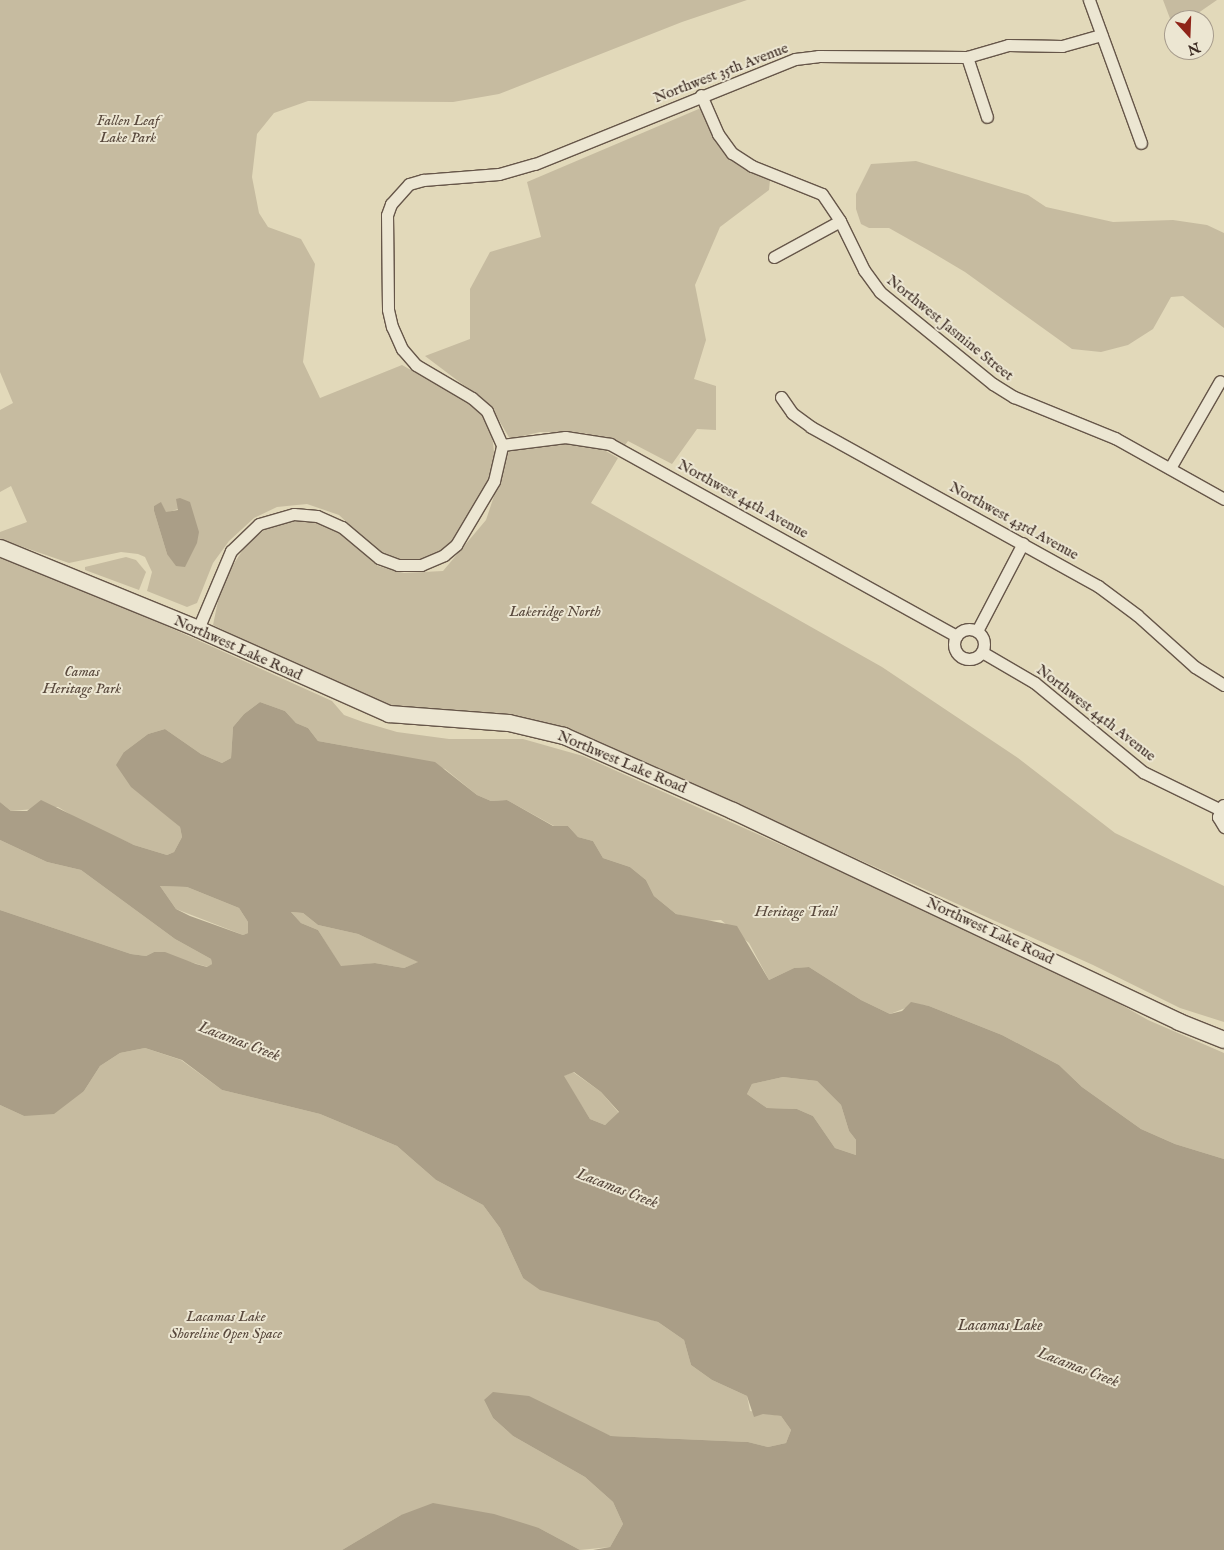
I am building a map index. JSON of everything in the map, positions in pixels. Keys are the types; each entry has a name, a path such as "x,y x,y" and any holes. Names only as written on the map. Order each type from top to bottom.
{"main road":[{"name":"Northwest Lake Road","path":"0,548 198,629 389,714 410,718 509,723 580,743 1224,1040"}],"street":[{"path":"1089,0 1141,143"},
{"name":"Northwest 35th Avenue","path":"502,445 487,412 472,398 416,365 394,336 388,309 385,226 389,210 396,197 409,184 423,180 499,174 535,164 775,65 806,57 967,57 1008,45 1062,46 1101,35"},
{"path":"967,57 987,116"},
{"name":"Northwest Jasmine Street","path":"701,95 718,134 732,153 752,166 816,190 827,199 864,270 880,292 993,384 1014,397 1092,426 1224,499"},
{"path":"774,257 840,221"},
{"path":"1170,468 1220,381"},
{"name":"Northwest 43rd Avenue","path":"781,397 792,413 811,426 1112,595 1195,666 1224,685"},
{"name":"Northwest 44th Avenue","path":"502,445 565,437 610,444 956,636"},
{"path":"198,629 231,550 247,532 273,518 294,514 327,519 342,527 370,553 396,564 421,565 444,556 462,538 491,486 500,463 502,445"},
{"path":"977,631 1022,543"},
{"path":"964,630 977,631 984,641 982,652 975,658 963,658 955,650 956,636 964,630"},
{"name":"Northwest 44th Avenue","path":"982,652 1035,683 1143,772 1222,806 1218,820 1224,827"}],"green space":[{"name":"Fallen Leaf Lake Park","path":"0,0 747,0 682,22 499,94 453,102 308,101 274,113 257,134 252,177 259,213 268,227 301,239 315,264 303,362 320,398 402,365 477,407 486,417 492,434 495,462 485,491 456,541 439,554 413,562 391,560 380,554 339,515 307,504 277,507 254,518 229,541 213,563 197,603 187,607 147,591 152,572 145,557 138,554 121,552 69,563 0,539 0,532 27,522 11,486 0,492 0,410 13,403 0,372","holes":["161,503 166,513 178,509 167,554 154,506"]},
{"path":"1163,0 1217,0 1202,10 1167,10"},
{"path":"701,108 720,148 731,160 770,180 769,190 720,227 695,285 706,340 694,379 716,386 716,430 697,429 672,464 628,441 623,448 585,433 540,432 510,439 490,405 425,356 470,339 470,289 490,252 541,237 527,182"},
{"path":"916,161 1028,195 1046,207 1113,222 1173,220 1207,225 1224,233 1224,328 1183,296 1171,297 1153,329 1128,345 1101,352 1072,349 965,272 928,250 889,228 869,228 861,224 856,209 856,194 871,164"},
{"name":"Lakeridge North","path":"580,443 604,450 618,458 591,503 882,667 1018,758 1115,833 1224,886 1224,1022 1180,1008 1093,965 620,752 526,721 392,710 340,688 213,625 222,582 246,545 272,524 303,518 334,528 378,566 404,573 443,571 486,520 509,451 543,444"},
{"name":"Heritage Trail","path":"0,555 89,591 332,701 344,715 363,722 397,732 449,739 523,739 583,756 918,906 1104,995 1148,1020 1224,1053 1224,1159 1175,1144 1141,1129 1082,1087 1059,1065 1002,1035 929,1006 916,1004 890,1014 861,1000 809,967 794,968 769,980 749,943 721,920 703,921 676,914 654,896 646,880 630,867 603,858 593,841 578,837 568,826 554,826 507,800 491,801 477,795 445,769 385,753 318,741 308,728 296,723 285,711 260,702 244,714 233,727 231,758 222,763 201,754 165,729 148,734 124,752 163,812 180,827 182,837 174,852 167,855 134,845 84,823 58,807 11,811 0,802"},
{"path":"126,557 136,560 146,572 139,590 85,570 85,567"},
{"path":"0,840 47,862 81,870 175,939 211,959 212,964 208,967 154,952 146,956 131,954 0,910"},
{"path":"160,886 187,887 239,908 248,922 248,933 243,935 176,909"},
{"path":"291,912 303,913 318,925 358,934 419,962 404,968 375,963 341,967 318,930 301,923"},
{"name":"Lacamas Lake Shoreline Open Space","path":"145,1048 181,1060 222,1090 320,1114 397,1146 436,1180 483,1205 500,1228 523,1278 658,1322 684,1340 691,1365 712,1380 747,1396 750,1411 781,1416 791,1430 786,1443 768,1447 748,1442 611,1436 586,1426 484,1400 493,1418 513,1436 585,1477 613,1502 623,1524 610,1547 580,1550 539,1528 401,1515 342,1550 0,1550 0,1105 24,1116 84,1091 100,1066 120,1053"},
{"path":"573,1072 601,1092 619,1113 605,1125 590,1119 563,1076"},
{"path":"783,1077 817,1081 841,1105 849,1131 856,1140 856,1155 835,1148 813,1116 797,1109 767,1108 747,1094 752,1084"}],"water":[{"path":"180,498 190,502 199,532 197,543 185,567 176,566 167,554 154,511 154,506 161,502 166,512 178,510 176,499"},
{"name":"Lacamas Lake","path":"260,702 285,711 296,723 308,728 318,741 435,762 477,795 491,801 507,800 553,826 568,826 578,837 593,841 603,858 630,867 646,880 654,896 676,914 737,926 769,980 794,968 809,967 861,1000 890,1014 902,1011 911,1002 929,1006 1002,1035 1059,1065 1082,1087 1141,1129 1175,1144 1224,1159 1224,1550 593,1550 610,1547 623,1524 613,1502 585,1477 513,1436 493,1418 484,1400 493,1392 529,1396 611,1436 748,1442 768,1447 786,1443 791,1430 781,1416 763,1414 754,1417 747,1396 712,1380 691,1365 684,1340 658,1322 540,1290 523,1278 500,1228 483,1205 436,1180 397,1146 320,1114 222,1090 182,1060 145,1048 120,1053 100,1066 84,1091 54,1114 24,1116 0,1105 0,910 131,954 146,956 154,952 165,952 207,967 212,964 211,959 175,939 81,870 47,862 0,840 0,802 11,811 27,811 41,800 134,845 167,855 174,852 182,837 180,827 131,787 116,765 124,752 148,734 165,729 201,754 222,763 231,758 233,727 244,714","holes":["160,886 187,887 239,908 248,922 248,933 243,935 176,909","291,912 303,913 318,925 358,934 418,962 404,968 375,963 341,966 318,930 301,923","574,1072 601,1092 619,1112 605,1125 590,1119 564,1076","783,1077 817,1081 841,1105 849,1131 856,1140 856,1155 835,1148 813,1116 797,1109 767,1108 747,1094 752,1084"]},
{"path":"433,1503 494,1514 539,1528 580,1550 342,1550 401,1515"}],"park label":[{"name":"Camas Heritage Park","path":"82,680"}],"water label":[{"name":"Lacamas Creek","path":"239,1042"},
{"name":"Lacamas Creek","path":"617,1189"},
{"name":"Lacamas Creek","path":"1078,1368"}]}
